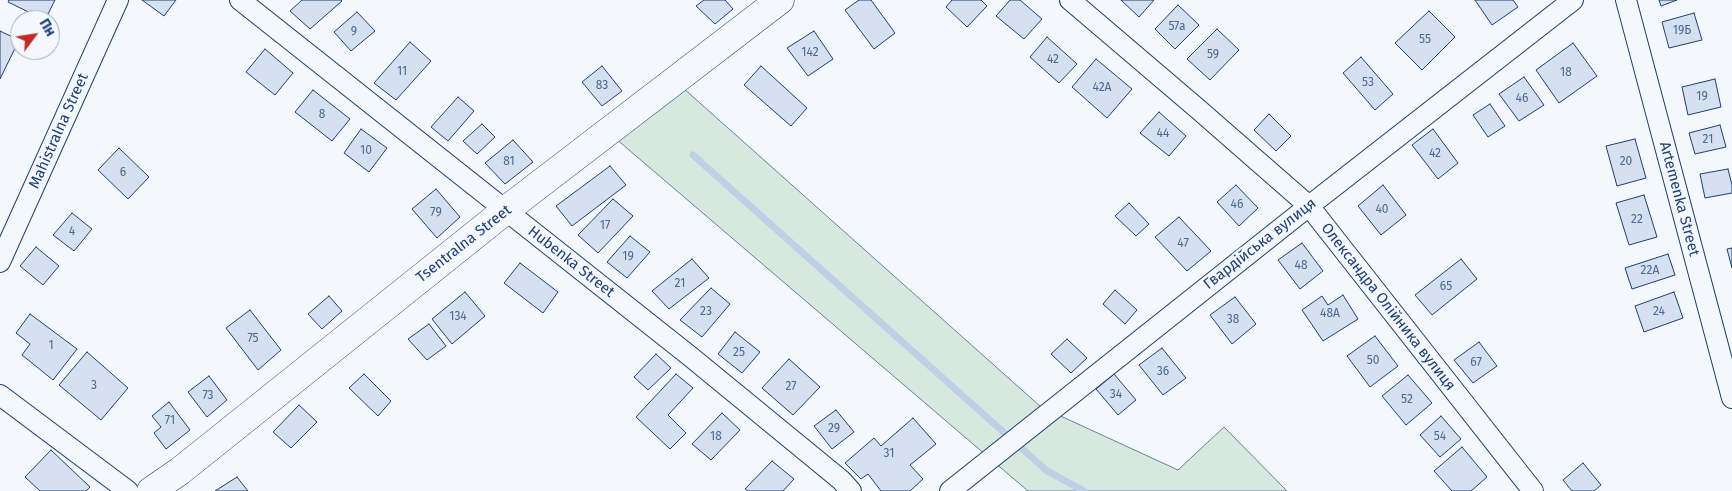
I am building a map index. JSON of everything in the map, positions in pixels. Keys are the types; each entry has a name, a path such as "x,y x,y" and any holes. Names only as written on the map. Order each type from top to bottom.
{"main road":[{"name":"Tsentralna Street","path":"151,491 180,471 506,210 780,0"}],"street":[{"name":"Mahistralna Street","path":"0,262 118,0"},
{"name":"Hubenka Street","path":"240,0 691,357 841,480 851,491"},
{"name":"Олександра Олійника вулиця","path":"1070,0 1198,108 1309,206 1533,491"},
{"name":"Гвардійська вулиця","path":"950,491 1309,206 1573,0"},
{"name":"Artemenka Street","path":"1626,0 1732,398"},
{"path":"0,395 128,491"}],"shaded area":[{"path":"682,87 1041,407 1178,470 1224,427 1287,491 1028,491 615,138"}],"building":[{"path":"9,0 55,0 50,10 24,10 8,2"},
{"path":"142,0 176,0 164,16"},
{"path":"302,0 342,1 310,29 290,11"},
{"path":"704,0 725,0 733,9 715,24 696,6"},
{"path":"859,0 871,0 895,33 874,49 845,10"},
{"path":"952,0 981,0 987,6 967,27 946,7"},
{"path":"1010,0 1020,0 1042,19 1024,39 996,16"},
{"path":"1121,0 1154,0 1139,17"},
{"path":"1475,0 1513,0 1518,7 1492,25"},
{"path":"1659,0 1677,0 1661,6"},
{"path":"1178,5 1199,25 1175,49 1155,29"},
{"path":"1429,11 1455,37 1422,70 1395,43"},
{"path":"357,12 375,31 351,51 334,32"},
{"path":"1694,13 1702,40 1669,48 1662,22"},
{"path":"1217,29 1239,50 1210,80 1187,59"},
{"path":"0,31 10,36 10,58 0,79"},
{"path":"814,31 833,59 808,76 787,48"},
{"path":"1047,37 1077,64 1059,83 1030,57"},
{"path":"410,42 431,61 396,100 374,83"},
{"path":"1573,43 1597,76 1559,103 1536,70"},
{"path":"265,49 293,73 275,95 246,72"},
{"path":"1361,57 1393,94 1375,110 1343,73"},
{"path":"1096,59 1132,89 1107,118 1072,87"},
{"path":"602,66 622,91 602,106 582,82"},
{"path":"761,66 807,108 791,126 744,85"},
{"path":"1524,77 1544,105 1519,121 1499,94"},
{"path":"1715,79 1721,107 1688,115 1682,87"},
{"path":"313,90 350,119 332,141 295,112"},
{"path":"458,97 474,111 448,141 431,127"},
{"path":"1490,104 1505,126 1488,137 1473,115"},
{"path":"1159,112 1186,136 1169,156 1140,133"},
{"path":"1269,114 1291,136 1276,151 1254,130"},
{"path":"482,124 495,137 477,154 463,141"},
{"path":"1720,125 1726,147 1695,154 1689,133"},
{"path":"361,129 387,148 369,172 344,153"},
{"path":"1433,129 1458,163 1438,179 1412,145"},
{"path":"1635,139 1646,178 1617,186 1606,146"},
{"path":"513,140 533,162 505,184 485,163"},
{"path":"119,148 149,177 128,199 98,170"},
{"path":"610,166 626,185 572,226 556,206"},
{"path":"1728,169 1732,193 1705,198 1700,174"},
{"path":"1236,185 1258,208 1239,226 1217,202"},
{"path":"1383,185 1406,215 1381,235 1358,206"},
{"path":"436,189 460,217 437,238 412,209"},
{"path":"1644,195 1657,237 1629,245 1616,203"},
{"path":"613,199 633,216 598,253 578,235"},
{"path":"1129,203 1149,224 1136,236 1115,216"},
{"path":"72,213 92,229 74,251 53,235"},
{"path":"1179,217 1211,251 1187,271 1155,237"},
{"path":"630,236 650,252 627,278 607,262"},
{"path":"1302,243 1323,271 1300,289 1278,260"},
{"path":"36,247 59,266 43,285 20,266"},
{"path":"1732,248 1732,268 1727,249"},
{"path":"1668,254 1675,275 1632,289 1625,268"},
{"path":"692,259 709,278 669,309 652,291"},
{"path":"1461,259 1477,279 1432,315 1415,295"},
{"path":"520,263 558,292 543,313 504,283"},
{"path":"711,288 730,304 702,337 680,320"},
{"path":"1115,290 1137,310 1125,324 1103,304"},
{"path":"465,292 485,316 452,344 432,319"},
{"path":"1674,292 1683,318 1644,332 1635,306"},
{"path":"1343,295 1358,319 1323,341 1302,310 1322,296 1328,305"},
{"path":"329,296 342,311 322,329 308,314"},
{"path":"1235,297 1256,324 1232,344 1210,315"},
{"path":"250,310 281,350 258,370 226,328"},
{"path":"30,314 77,349 53,380 22,355 30,344 16,333"},
{"path":"429,324 446,346 427,360 408,339"},
{"path":"735,332 760,352 742,373 718,354"},
{"path":"1375,336 1398,366 1370,387 1347,356"},
{"path":"1067,339 1087,358 1071,373 1051,354"},
{"path":"1479,342 1497,366 1473,383 1454,360"},
{"path":"1162,348 1186,378 1163,395 1139,365"},
{"path":"87,352 128,388 101,420 59,385"},
{"path":"656,354 671,368 648,390 634,377"},
{"path":"789,359 820,387 793,415 762,388"},
{"path":"364,374 391,401 378,416 349,388"},
{"path":"676,374 693,388 668,415 686,433 670,449 636,417"},
{"path":"1114,374 1136,400 1118,415 1096,389"},
{"path":"1408,375 1432,403 1406,425 1382,396"},
{"path":"209,376 227,400 207,417 188,392"},
{"path":"169,402 190,430 166,449 154,433 161,427 152,416"},
{"path":"299,405 317,422 291,448 273,432"},
{"path":"836,410 854,432 832,449 814,426"},
{"path":"722,413 740,430 711,460 692,444"},
{"path":"1441,416 1461,439 1440,457 1420,435"},
{"path":"913,418 936,444 910,465 923,479 910,491 881,491 868,474 861,479 845,463 874,438 881,446"},
{"path":"1462,447 1487,477 1471,491 1452,491 1434,471"},
{"path":"51,450 90,487 86,491 40,491 25,477"},
{"path":"772,461 794,479 783,491 748,491 745,489"},
{"path":"1583,463 1601,485 1594,491 1572,491 1563,480"},
{"path":"237,477 248,491 215,491"}],"waterway":[{"path":"693,155 1047,471 1084,491"}]}
